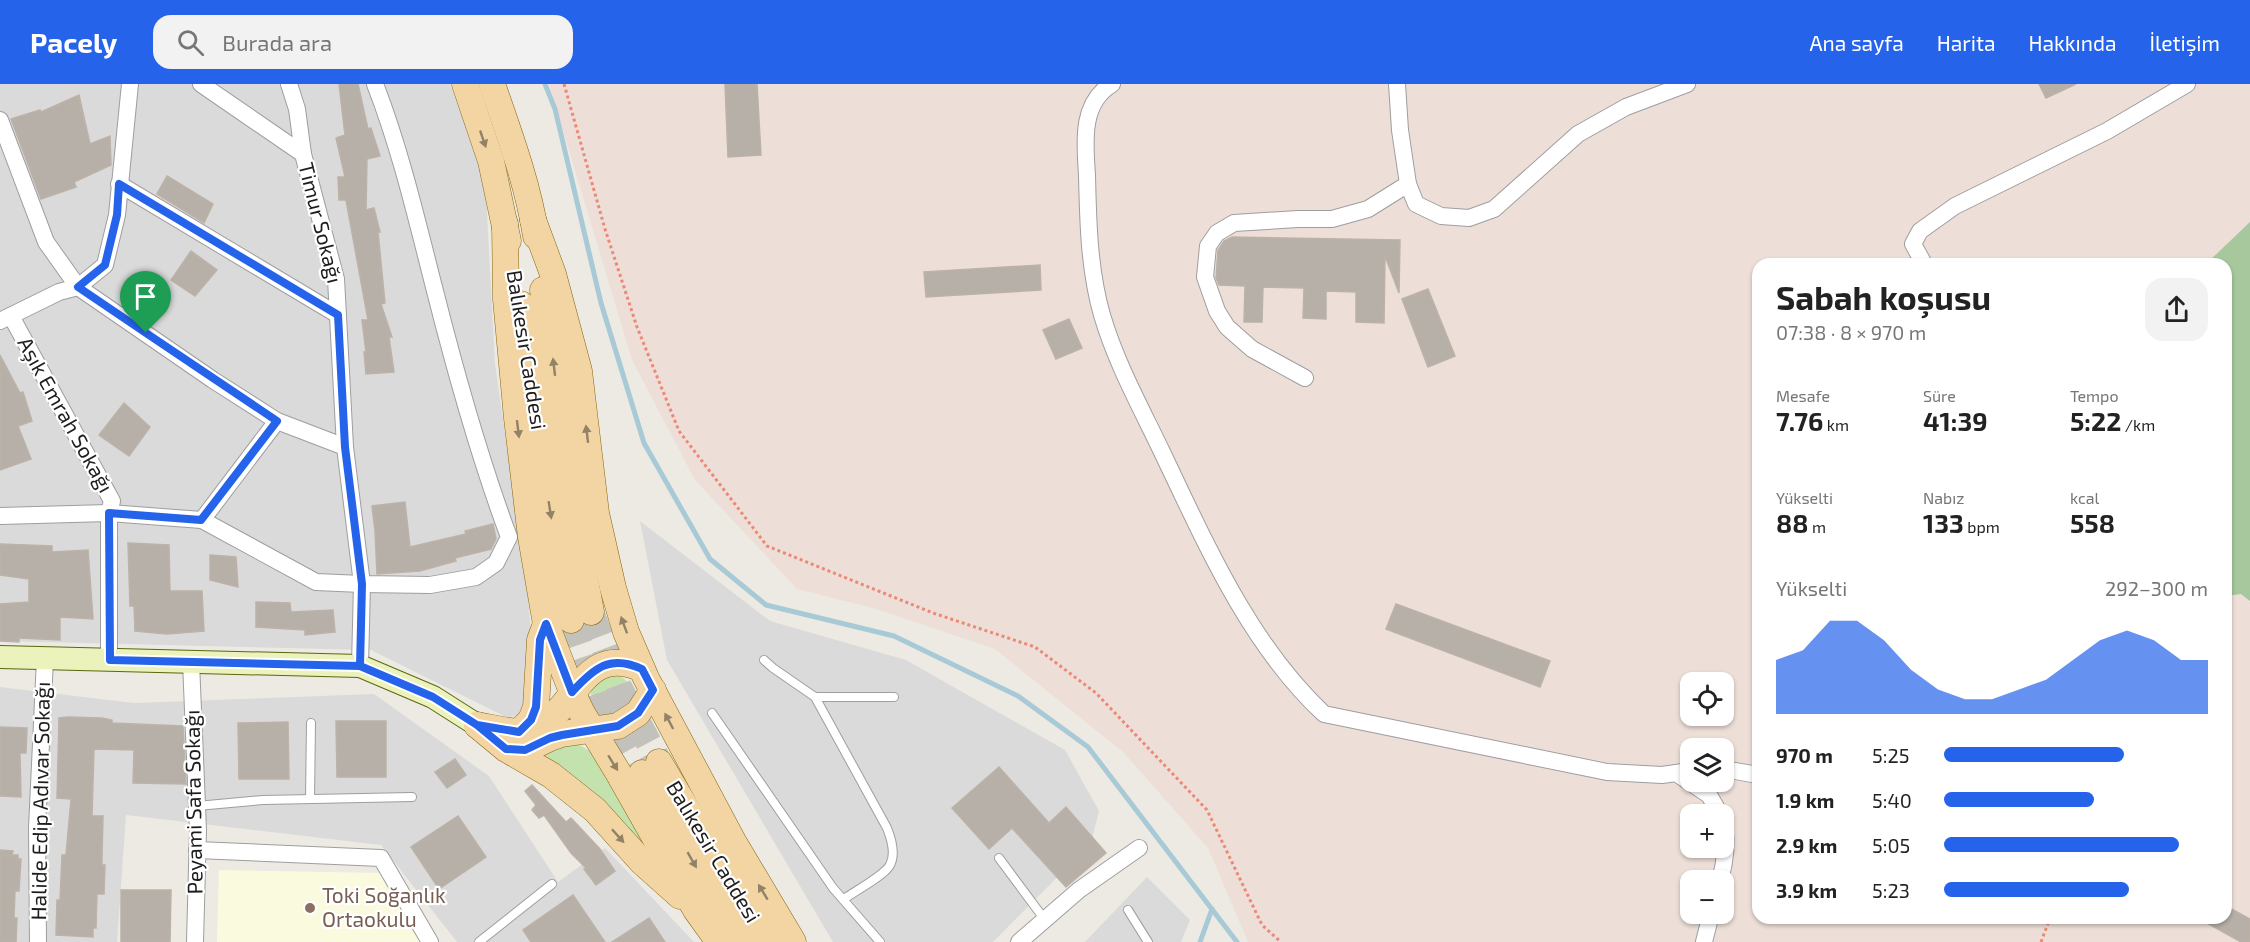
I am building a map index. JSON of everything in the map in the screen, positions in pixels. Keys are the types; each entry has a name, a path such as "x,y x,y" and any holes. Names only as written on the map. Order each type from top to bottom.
{"main road":[{"name":"Balıkesir Caddesi","path":"465,84 491,161 528,339 550,513 569,618"},
{"name":"Balıkesir Caddesi","path":"492,84 515,152 533,220 571,505 569,618"},
{"path":"533,220 553,274 579,371 596,513 613,588 626,632 648,680 734,843 793,942"},
{"path":"569,618 572,692 712,940"},
{"path":"513,740 531,720 536,707 540,640 569,618"},
{"path":"0,657 45,660 360,666 433,697 477,725 513,740 525,750 550,738 578,731 608,729 628,721 638,713 648,680"},
{"path":"513,740 553,717 587,676 606,664 626,664 648,680"},
{"path":"513,740 551,775 595,810 642,862 696,910"},
{"name":"Balıkesir Caddesi","path":"745,942 703,880 650,767 768,942"}],"street":[{"path":"5,319 59,292 78,287 105,265 117,215 130,84"},
{"name":"Timur Sokağı","path":"201,84 303,154 336,279 345,447 362,584 360,666"},
{"path":"289,84 297,109 303,154"},
{"path":"0,516 109,513 201,520 316,582 430,585 476,577 496,563 509,537 493,495 460,386 409,188 375,84"},
{"path":"1112,84 1094,101 1085,137 1093,271 1102,315 1114,350 1197,525 1246,616 1300,692 1324,714 1607,772 1662,775 1680,773"},
{"path":"1397,84 1400,130 1408,184 1416,204 1441,216 1468,218 1494,209 1578,134 1626,107 1687,84"},
{"path":"1921,258 1913,244 1920,231 1955,206 2107,131 2187,84"},
{"path":"0,120 46,242 78,287 277,421 345,447"},
{"path":"119,184 338,315"},
{"path":"1305,378 1252,349 1227,327 1217,311 1205,277 1208,246 1217,233 1234,223 1332,219 1368,209 1408,184"},
{"name":"Aşık Emrah Sokağı","path":"5,319 111,501 109,513 110,660"},
{"path":"201,520 277,421"},
{"name":"Halide Edip Adıvar Sokağı","path":"38,942 37,828 45,660"},
{"name":"Peyami Safa Sokağı","path":"191,662 197,806 195,942"},
{"path":"1734,771 1752,774"},
{"path":"1019,942 1079,890 1139,848"},
{"path":"197,850 381,858 430,942"},
{"path":"1704,942 1708,924"}],"lane":[{"path":"764,660 815,697 891,839 890,865 880,875 844,899"},
{"path":"815,697 894,697"},
{"path":"712,713 833,888 880,942"},
{"path":"310,800 311,723"},
{"path":"197,806 263,800 412,797"},
{"path":"999,858 1045,920"},
{"path":"479,942 552,884"},
{"path":"1128,910 1148,942"}],"path":[{"path":"564,84 605,229 637,327 679,431 767,546 933,614 1035,647 1096,693 1207,810 1262,925 1281,942"},
{"path":"2041,942 2048,924"}],"shaded area":[{"path":"0,84 450,84 485,176 495,364 527,586 533,656 527,715 506,717 371,650 0,641"},
{"path":"549,84 2250,84 2250,942 1248,942 1208,848 1123,752 995,649 876,609 797,589 695,480 632,360"},
{"path":"640,521 770,621 906,660 1065,750 1099,811 1091,843 993,942 833,942 667,660"},
{"path":"0,687 134,703 374,694 489,776 558,882 605,848 694,942 457,942 381,845 126,815 117,942 0,942"},
{"name":"Toki Soğanlık Ortaokulu","path":"219,870 383,873 421,942 217,942"},
{"path":"1147,877 1190,920 1181,942 1085,942"}],"green space":[{"path":"2250,222 2250,601 2241,594 2232,595 2232,258 2212,258"},
{"path":"611,674 625,680 631,694 625,708 611,714 597,708 591,694 597,680"},
{"path":"575,742 594,754 648,851 537,758"}],"building":[{"path":"339,84 358,84 368,129 371,128 380,156 367,159 366,210 374,208 380,232 378,232 385,303 381,304 392,337 389,337 394,372 366,374 362,320 368,320 346,200 339,200 338,177 345,177 336,138 345,135"},
{"path":"725,84 757,84 761,155 728,157"},
{"path":"2039,84 2076,84 2046,98"},
{"path":"79,95 90,144 110,136 111,165 74,182 76,187 41,199 11,119 40,110 41,112"},
{"path":"167,176 213,204 204,223 157,194"},
{"path":"1232,237 1400,240 1399,293 1385,256 1384,323 1356,322 1356,292 1326,291 1326,319 1303,318 1304,288 1263,287 1262,322 1244,322 1245,286 1219,285 1216,278 1218,250 1224,241"},
{"path":"191,251 217,270 195,296 171,280"},
{"path":"1040,265 1041,290 926,297 924,272"},
{"path":"1428,289 1455,356 1428,367 1402,299"},
{"path":"1069,319 1082,348 1056,359 1043,330"},
{"path":"0,355 20,393 23,392 32,421 18,426 31,459 0,470"},
{"path":"124,403 150,427 129,456 99,435"},
{"path":"405,502 410,547 466,534 465,531 493,524 496,539 491,549 455,558 456,561 420,571 377,574 372,506"},
{"path":"128,543 169,545 170,591 202,591 204,631 167,634 135,631 134,606 130,606"},
{"path":"0,544 52,546 52,552 88,550 93,619 60,617 60,640 19,638 19,642 0,641 0,604 29,602 29,579 0,575"},
{"path":"210,555 236,557 238,587 210,580"},
{"path":"256,602 290,603 291,612 333,610 335,632 305,635 305,630 256,627"},
{"path":"1396,604 1550,661 1540,687 1386,629"},
{"path":"59,718 102,718 112,720 112,723 183,726 186,784 133,783 134,750 94,749 92,816 103,816 102,865 105,865 104,894 97,894 96,928 93,928 93,937 56,935 57,900 60,900 62,855 66,855 71,799 57,798"},
{"path":"336,721 386,721 386,777 337,777"},
{"path":"288,722 289,779 239,779 238,723"},
{"path":"0,727 27,728 26,753 20,753 21,797 0,796"},
{"path":"455,759 466,775 447,788 435,772"},
{"path":"999,767 1049,823 1066,807 1106,853 1066,887 1012,828 989,849 952,808"},
{"path":"532,785 566,822 571,818 600,849 615,871 596,885 584,869 586,868 571,853 544,815 539,818 532,810 536,805 525,791"},
{"path":"458,816 486,857 439,889 411,847"},
{"path":"0,850 13,851 12,855 18,855 18,859 21,859 19,891 15,891 16,942 0,942"},
{"path":"121,890 171,890 170,942 121,942"},
{"path":"573,895 605,942 531,942 523,930"},
{"path":"2232,909 2250,919 2250,942 2241,942 2209,924 2232,924"},
{"path":"649,918 665,942 612,942"}],"waterway":[{"path":"545,84 555,109 601,303 644,443 710,559 766,605 894,636 1018,696 1088,747 1237,942"},
{"path":"1200,942 1212,909"}],"tunnel":[{"path":"591,612 619,687 659,762"},
{"path":"571,620 598,696 642,773"}],"place":[{"name":"Toki Soğanlık Ortaokulu","path":"310,908"}],"route":[{"path":"146,333 78,287 105,265 117,215 119,184 338,315 345,447 362,584 360,666 394,680 433,697 477,725 519,732 531,720 536,707 540,640 546,624 572,692 587,676 606,664 626,664 642,669 653,690 638,713 628,721 608,729 578,731 550,738 525,750 506,749 477,725 433,697 360,666 110,660 109,513 201,520 277,421 146,333"}]}
